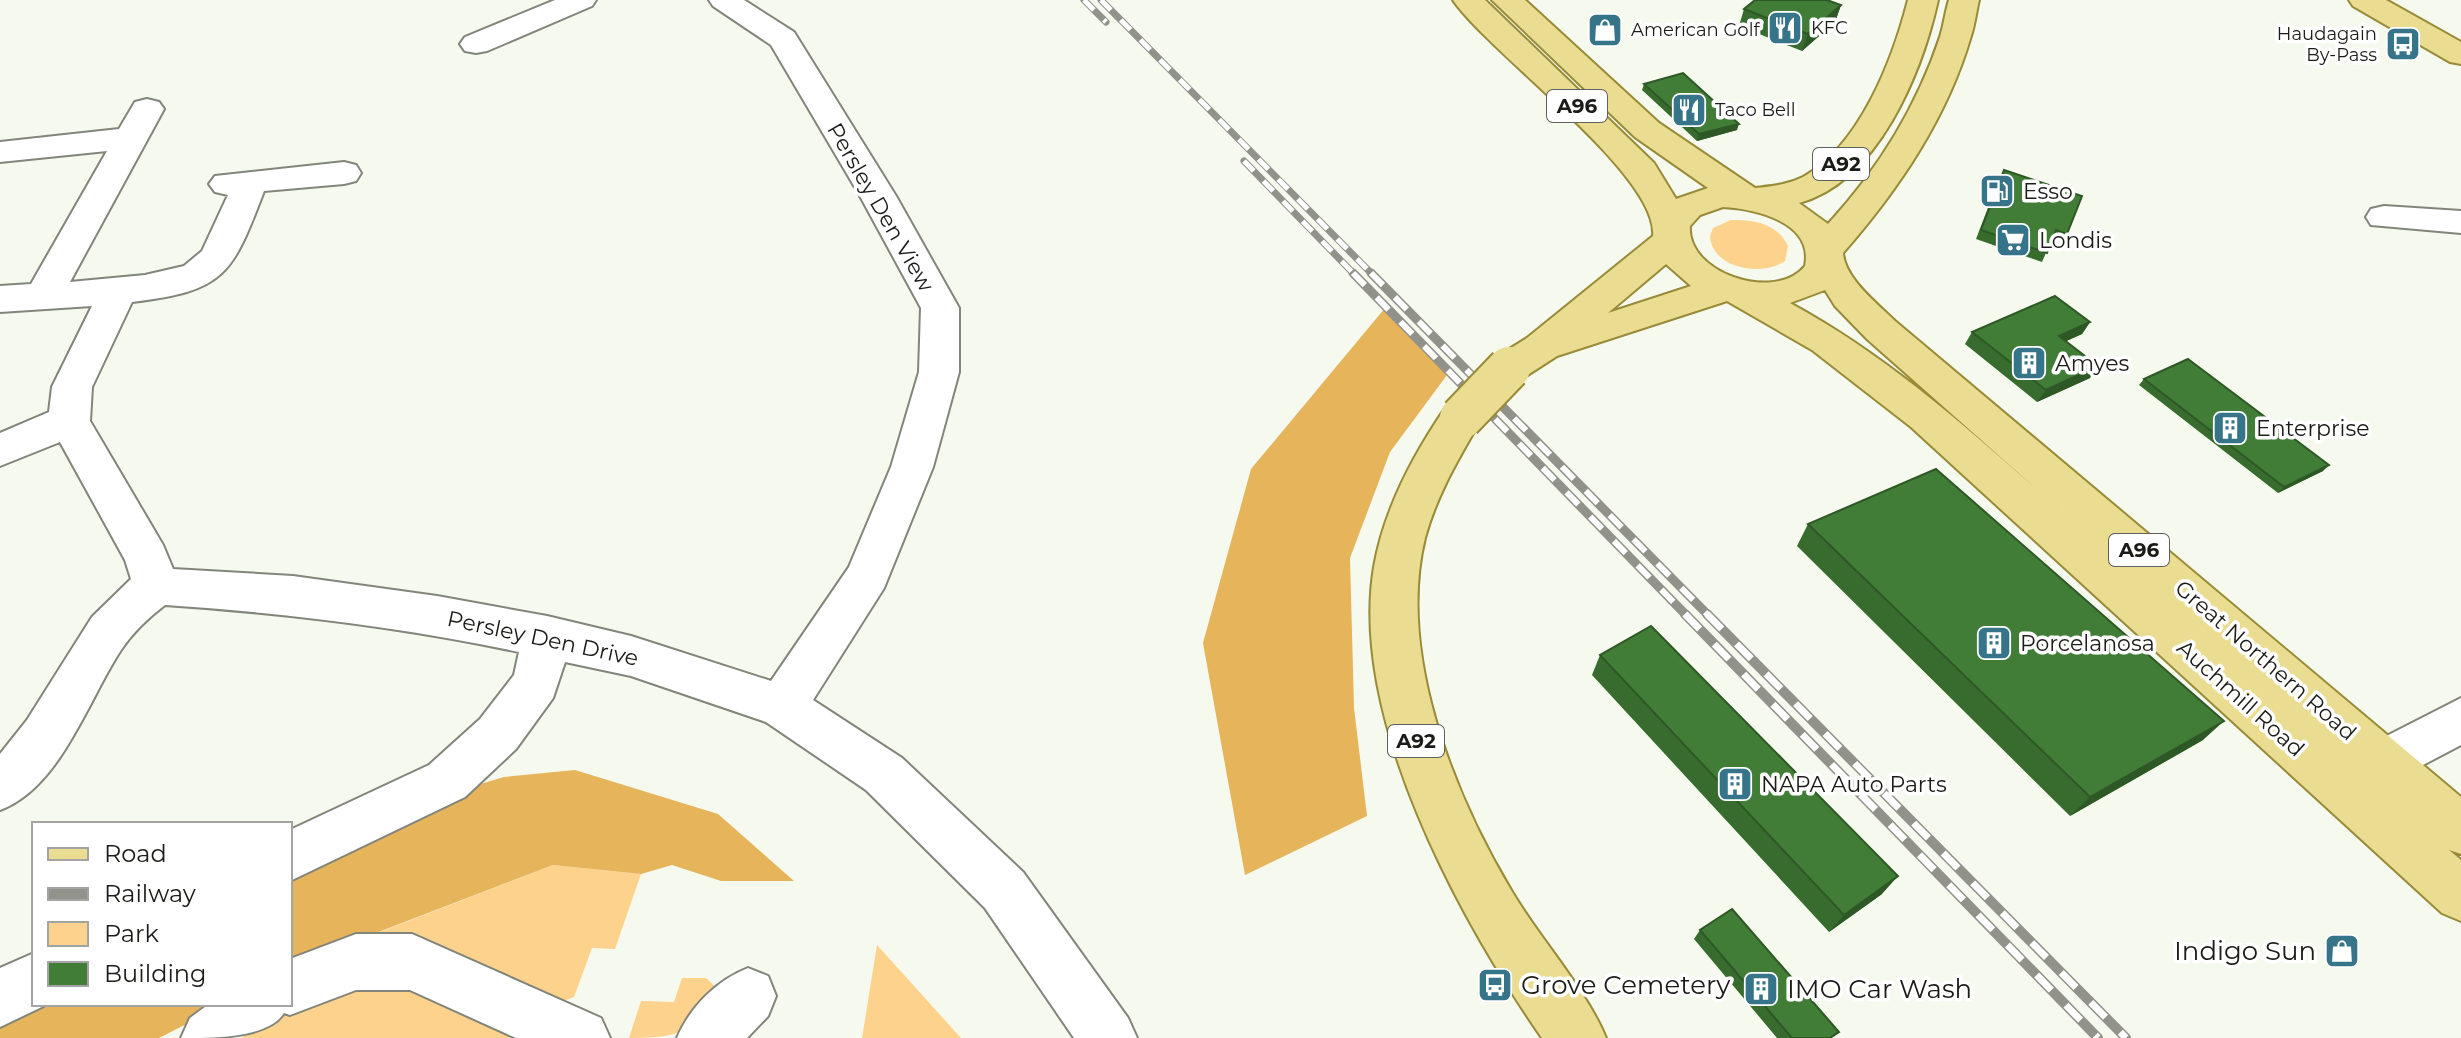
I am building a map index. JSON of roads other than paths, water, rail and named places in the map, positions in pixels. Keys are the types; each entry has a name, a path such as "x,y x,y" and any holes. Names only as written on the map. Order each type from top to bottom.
{"main road":[{"name":"A96","path":"1468,0 1642,171 1671,231"},
{"name":"A96","path":"1507,0 1647,130 1750,198"},
{"name":"A92","path":"1577,1038 1513,946 1474,882 1440,810 1418,748 1396,640 1398,558 1420,490 1461,418 1671,231 1682,209 1720,196 1750,198 1789,195 1813,185 1846,160 1888,102 1901,77 1915,40 1923,0"},
{"name":"A92","path":"1671,231 1676,254 1688,268 1732,290 1770,295 1796,292 1816,281 1827,256 1882,182 1926,108 1957,33 1964,0"},
{"path":"2364,0 2461,55"},
{"name":"A92","path":"1750,198 1780,206 1801,218 1818,233 1827,256"},
{"name":"Great Northern Road","path":"1827,256 1848,297 1881,330 2461,830"},
{"name":"A92","path":"1525,358 1732,290"},
{"name":"Auchmill Road","path":"1732,290 1826,340 1880,379 2021,501 2461,895"}],"street":[{"path":"476,44 581,0"},
{"name":"Persley Den View","path":"724,0 783,39 878,196 940,308 939,372 912,467 868,575 782,706"},
{"path":"0,152 138,124 44,294"},
{"path":"0,299 175,284 202,274 212,265 239,182 344,173"},
{"path":"2384,217 2461,222"},
{"path":"0,787 31,756 104,636 132,605 156,586 147,558 69,421 72,387 118,291"},
{"path":"0,450 69,421"},
{"name":"Persley Den Drive","path":"156,586 309,597 437,615 547,636 631,656 782,706 884,774 1004,890 1108,1038"},
{"path":"292,855 447,781 498,734 536,683 547,636"},
{"path":"2383,763 2461,720"},
{"path":"292,986 356,962 412,962 581,1038"},
{"path":"0,999 32,982"},
{"path":"706,1038 748,996"},
{"path":"210,1038 256,1006"}],"railway":[{"path":"1084,0 1106,22"},
{"path":"1101,0 1373,275"},
{"path":"1244,161 1355,275"},
{"path":"1353,273 1687,616"},
{"path":"1371,273 1709,616"},
{"path":"1685,614 2098,1038"},
{"path":"1707,614 2126,1038"}],"place":[{"name":"KFC","path":"1785,28"},
{"name":"American Golf","path":"1605,30"},
{"name":"Haudagain By-Pass","path":"2403,44"},
{"name":"Taco Bell","path":"1689,110"},
{"name":"Esso","path":"1997,191"},
{"name":"Londis","path":"2013,240"},
{"name":"Amyes","path":"2029,363"},
{"name":"Enterprise","path":"2230,428"},
{"name":"Porcelanosa","path":"1994,643"},
{"name":"NAPA Auto Parts","path":"1735,784"},
{"name":"Indigo Sun","path":"2342,951"},
{"name":"Grove Cemetery","path":"1495,985"},
{"name":"IMO Car Wash","path":"1761,989"}]}
